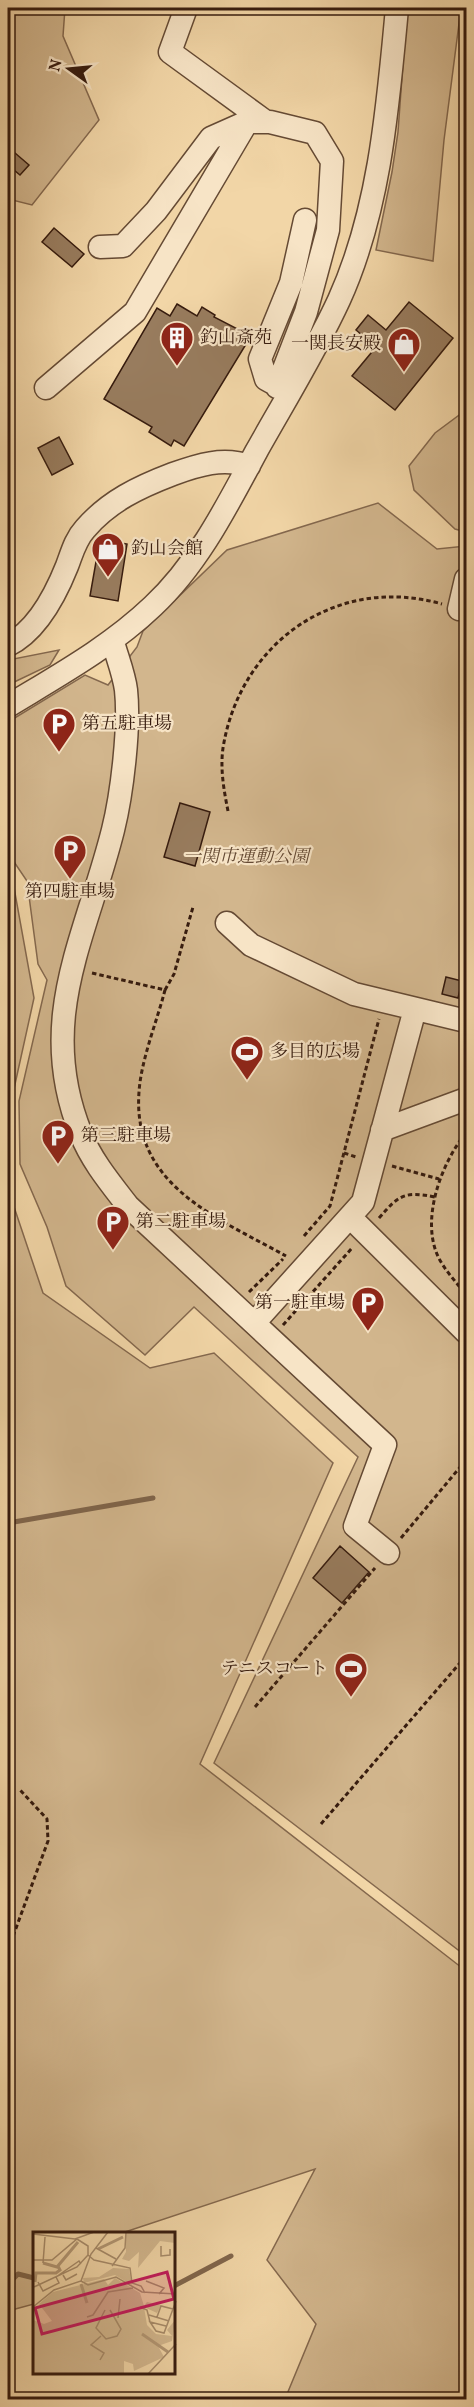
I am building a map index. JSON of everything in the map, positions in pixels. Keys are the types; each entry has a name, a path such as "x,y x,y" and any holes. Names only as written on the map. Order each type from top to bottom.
{"street":[{"path":"8,706 113,642 155,605 188,567 249,466 283,389 328,230 332,161 315,133 257,122 170,52 186,8"},
{"path":"283,389 339,299 362,233 386,124 397,8"},
{"path":"100,247 123,246 156,211 211,138 257,122"},
{"path":"46,388 135,312 257,122"},
{"path":"283,389 266,379 260,359 291,283 305,220"},
{"path":"8,645 27,633 51,601 79,537 115,500 147,484 200,465 233,461 249,466"},
{"path":"459,609 466,579"},
{"path":"113,642 126,690 124,761 113,829 74,959 64,1003 60,1044 67,1091 81,1136 102,1171 128,1206 385,1445 356,1526 388,1553"},
{"path":"227,923 251,945 354,994 466,1022"},
{"path":"255,1322 357,1225 415,1009"},
{"path":"382,1130 466,1099"},
{"path":"357,1225 466,1332"}],"path":[{"path":"228,811 223,783 223,750 230,716 242,688 282,637 319,613 358,600 398,595 459,609"},
{"path":"193,907 174,974 165,990 139,1091 140,1126 151,1157 171,1184 193,1203 286,1256"},
{"path":"88,973 165,990"},
{"path":"301,1239 330,1206 383,1001"},
{"path":"466,1133 452,1150 435,1197 432,1227 440,1261 466,1295"},
{"path":"272,1338 357,1225 398,1197 414,1193 435,1197"},
{"path":"246,1295 294,1248"},
{"path":"255,1707 466,1460"},
{"path":"321,1824 466,1656"},
{"path":"8,1950 48,1841 47,1819 20,1790"}],"green space":[{"path":"8,8 65,8 63,36 99,120 32,205 8,199"},
{"path":"407,8 461,8 444,140 433,261 376,250 398,132"},
{"path":"466,410 466,532 455,529 414,490 409,466 435,433"},
{"name":"一関市運動公園","path":"378,503 437,549 466,546 466,1956 214,1763 358,1457 194,1307 145,1355 66,1286 47,1227 20,1164 19,1101 47,980 38,964 27,881 8,853 8,722 85,675 108,685 137,647 143,631 227,550"},
{"path":"59,650 50,665 8,685 8,660"},
{"path":"8,875 13,882 34,998 8,1116"},
{"path":"8,1189 43,1293 150,1368 214,1353 333,1463 200,1764 466,1971 466,2399 285,2399 316,2324 267,2260 315,2169 125,2232 33,2232 33,2304 8,2311"}],"building":[{"path":"8,147 29,165 20,175 8,165"},
{"path":"54,228 84,254 72,267 42,242"},
{"path":"409,302 453,338 395,410 352,376 376,347 356,330 368,315 386,330"},
{"name":"釣山斎苑","path":"177,304 197,316 202,307 215,315 214,317 251,336 184,446 174,440 171,446 149,432 152,427 104,399 157,308 170,316"},
{"path":"59,437 73,464 52,475 38,448"},
{"path":"100,539 127,544 118,601 90,596"},
{"path":"180,803 210,812 195,866 164,857"},
{"path":"446,977 462,981 458,998 442,994"},
{"path":"340,1546 369,1572 342,1603 313,1578"}],"waterway":[{"path":"8,1523 153,1498"},
{"path":"176,2285 231,2256"},
{"path":"8,2284 18,2274 33,2278"}],"place":[{"name":"釣山斎苑","path":"177,367"},
{"name":"一関長安殿","path":"404,373"},
{"name":"釣山会館","path":"108,578"},
{"name":"第五駐車場","path":"59,753"},
{"name":"第四駐車場","path":"70,880"},
{"name":"多目的広場","path":"247,1081"},
{"name":"第三駐車場","path":"58,1165"},
{"name":"第二駐車場","path":"113,1251"},
{"name":"第一駐車場","path":"368,1332"},
{"name":"テニスコート","path":"351,1698"}]}
